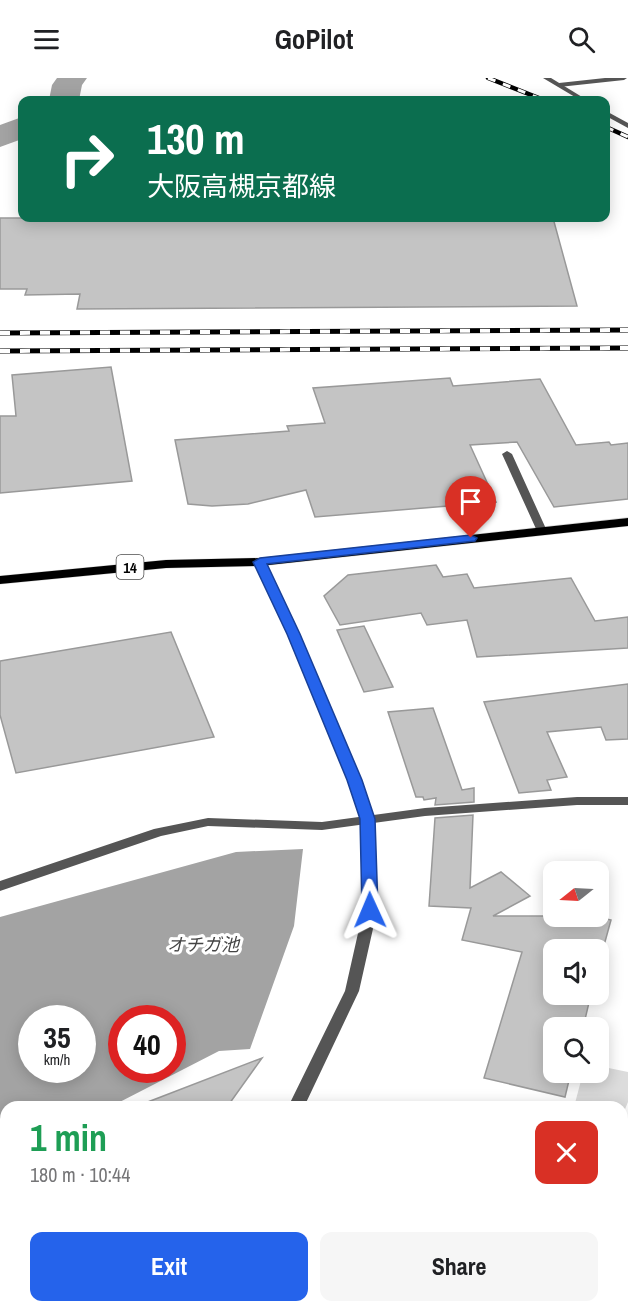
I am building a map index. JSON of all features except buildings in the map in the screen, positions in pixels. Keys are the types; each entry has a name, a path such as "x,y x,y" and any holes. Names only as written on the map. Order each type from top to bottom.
{"main road":[{"name":"14","path":"0,580 166,564 260,562 628,522"}],"street":[{"path":"546,78 577,96"},
{"path":"559,85 624,78"},
{"path":"610,115 628,126"},
{"path":"507,454 542,531"},
{"path":"260,562 294,634 368,819 370,910 352,991 299,1101"},
{"path":"0,886 159,832 208,822 322,826 368,819 577,801 628,801"}],"shaded area":[{"path":"609,1068 628,1072 628,1101 576,1101 580,1083 609,1083"}],"water":[{"name":"オチガ池","path":"303,849 294,926 250,1049 219,1051 186,1068 186,1005 108,1005 108,1083 157,1083 122,1101 0,1101 0,917 236,852"}],"waterway":[{"path":"65,96 67,85 72,78"},
{"path":"0,137 18,129"}],"railway":[{"path":"488,78 534,96"},
{"path":"610,129 628,137"},
{"path":"0,333 628,330"},
{"path":"0,351 628,348"}],"route":[{"path":"370,910 368,819 294,634 260,562 471,538"}]}
